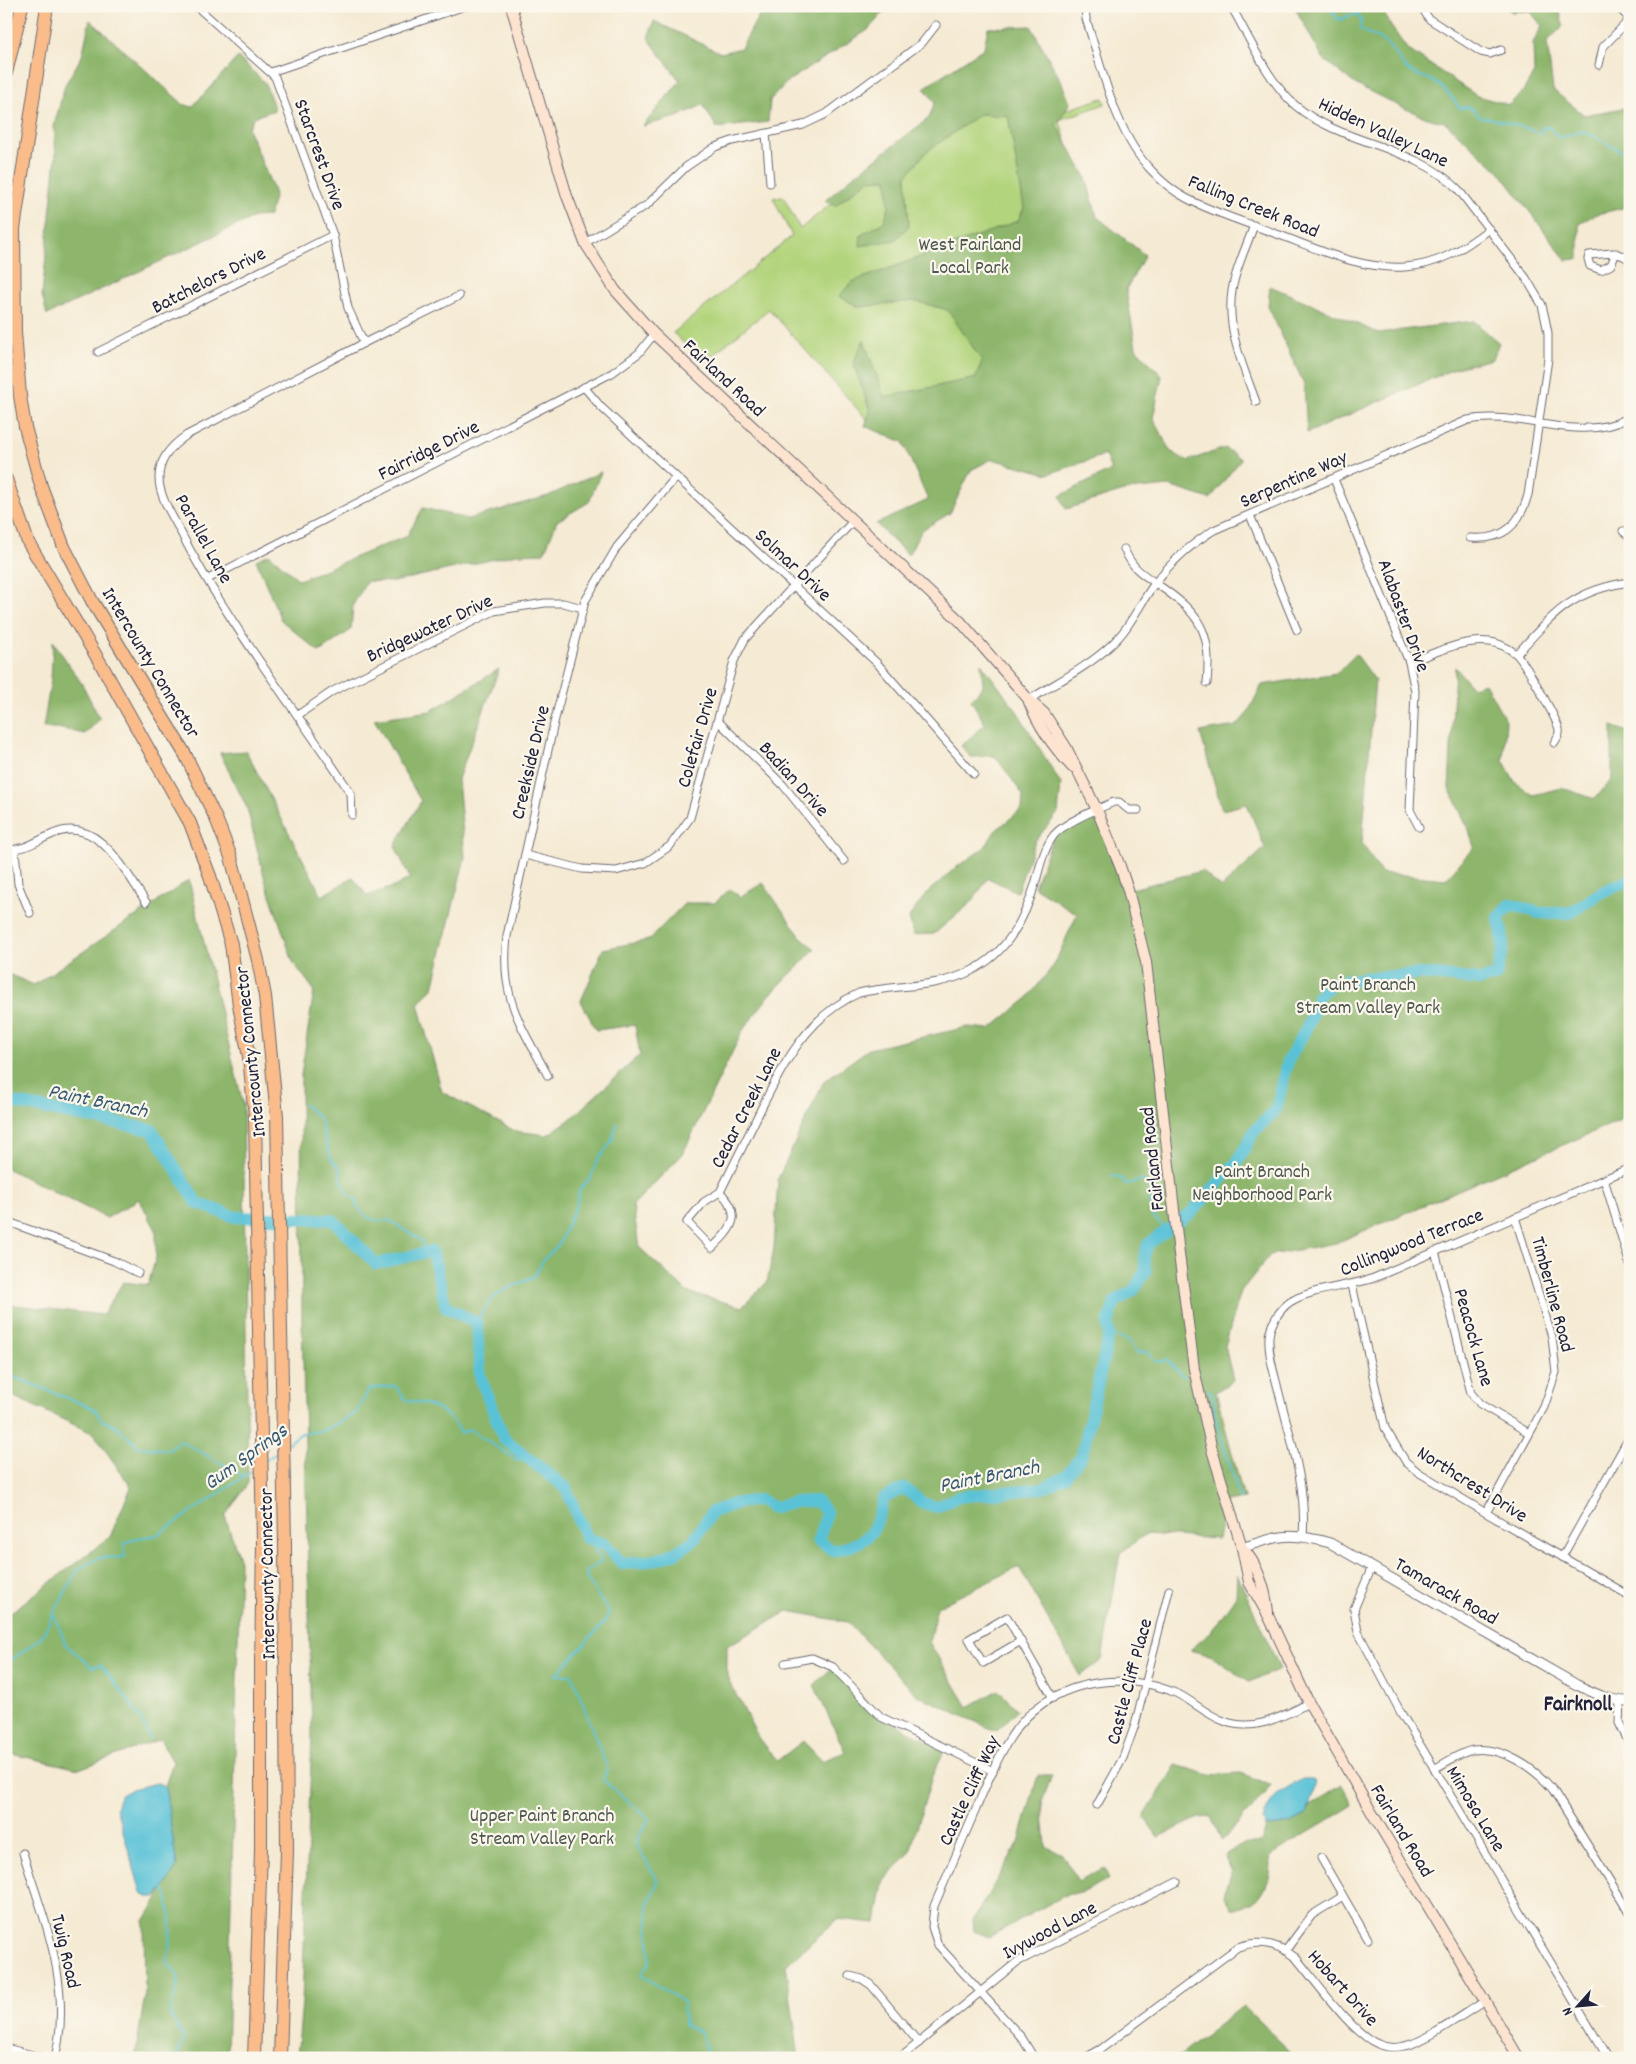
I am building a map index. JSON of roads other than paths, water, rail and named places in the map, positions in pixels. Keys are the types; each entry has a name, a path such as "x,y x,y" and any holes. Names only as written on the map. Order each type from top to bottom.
{"highway":[{"path":"6,72 22,6"},
{"name":"Intercounty Connector","path":"47,6 14,229 14,332 25,427 42,486 64,547 92,601 185,754 202,786 231,858 258,960 265,996 277,1116 285,1543 287,1851 280,2058"},
{"name":"Intercounty Connector","path":"6,480 28,542 102,664 190,823 207,867 232,944 239,1005 249,1057 255,1117 263,1543 261,1850 254,2058"}],"main road":[{"name":"Fairland Road","path":"511,6 567,196 585,243 615,290 654,334 961,622 1028,700 1044,713 1066,747 1097,810 1120,866 1146,962 1190,1340 1200,1399 1226,1502 1242,1548 1250,1582 1268,1615 1309,1703 1519,2058"}],"street":[{"name":"Starcrest Drive","path":"196,6 271,72 286,104 332,235 348,308 364,343"},
{"path":"271,72 465,6"},
{"name":"Falling Creek Road","path":"1085,6 1086,19 1123,129 1135,150 1150,170 1170,188 1186,198 1254,226 1350,260 1375,266 1405,267 1438,261 1462,250 1489,229"},
{"name":"Hidden Valley Lane","path":"1232,6 1278,87 1296,106 1318,121 1417,162 1446,178 1489,229 1526,278 1542,306 1548,333 1548,359 1528,495 1523,513 1514,525 1503,533 1486,539 1470,538"},
{"path":"1421,6 1429,19 1481,52 1490,54 1501,50"},
{"path":"1599,65 1603,47 1630,19 1617,6"},
{"path":"585,243 647,206 686,167 701,155 732,141 803,125 826,114 922,43 936,25"},
{"path":"766,134 770,182"},
{"path":"1254,226 1232,289 1230,313 1235,342 1256,402"},
{"name":"Batchelors Drive","path":"98,352 332,235"},
{"path":"1616,254 1630,260"},
{"name":"Parallel Lane","path":"352,814 350,794 190,550 163,498 159,477 167,453 176,442 187,435 459,296"},
{"name":"Fairridge Drive","path":"208,579 584,387 629,362 654,334"},
{"name":"Solmar Drive","path":"584,387 601,407 877,663 974,774"},
{"name":"Serpentine Way","path":"1028,700 1111,645 1130,623 1156,583 1177,558 1198,540 1214,530 1468,420 1496,418 1576,430 1597,429 1630,417"},
{"name":"Creekside Drive","path":"548,1076 513,1009 508,994 504,959 507,936 554,723 583,608 606,563 617,547 676,477"},
{"name":"Alabaster Drive","path":"1334,478 1409,662 1415,692 1410,810 1419,827"},
{"path":"1250,515 1297,630"},
{"name":"Colefair Drive","path":"525,855 599,872 631,868 658,856 670,846 690,818 734,661 745,639 853,521"},
{"path":"1623,531 1630,537"},
{"path":"1124,548 1131,564 1184,603 1201,625 1209,647 1207,683"},
{"path":"1517,654 1548,620 1568,603 1585,593 1604,586 1630,582"},
{"name":"Bridgewater Drive","path":"298,715 333,691 494,611 545,603 563,603 583,608"},
{"path":"1409,662 1477,641 1492,642 1517,654 1544,698 1559,730 1554,743"},
{"name":"Badian Drive","path":"718,721 783,785 844,861"},
{"name":"Cedar Creek Lane","path":"720,1192 730,1202 733,1224 730,1230 712,1248 687,1222 704,1202 720,1192 781,1067 804,1035 834,1007 859,993 938,983 959,977 984,963 1006,943 1022,920 1029,905 1048,846 1054,835 1071,823 1119,802 1129,810 1138,810"},
{"path":"6,850 31,846 54,833 66,830 88,834 109,849 146,902"},
{"path":"15,850 18,884 30,913"},
{"name":"Collingwood Terrace","path":"1303,1536 1304,1498 1269,1351 1271,1325 1281,1310 1297,1298 1352,1285 1630,1168"},
{"path":"1604,1179 1630,1265"},
{"name":"Timberline Road","path":"1486,1513 1530,1433 1552,1388 1556,1372 1556,1357 1552,1337 1516,1217"},
{"path":"6,1221 114,1261 138,1273"},
{"name":"Peacock Lane","path":"1435,1251 1471,1393 1480,1404 1530,1433"},
{"name":"Northcrest Drive","path":"1352,1285 1385,1428 1406,1462 1418,1472 1486,1513 1630,1596"},
{"path":"1562,1557 1630,1436"},
{"name":"Tamarack Road","path":"1242,1548 1274,1537 1303,1536 1330,1543 1577,1685 1600,1696 1625,1701"},
{"name":"Mimosa Lane","path":"1372,1567 1354,1609 1358,1632 1400,1713 1608,2058"},
{"name":"Castle Cliff Place","path":"1097,1805 1123,1758 1135,1725 1169,1590"},
{"path":"1021,1641 983,1663 969,1639 1007,1617 1021,1641 1053,1698"},
{"path":"785,1663 812,1658 833,1667 881,1717 993,1770"},
{"name":"Castle Cliff Way","path":"1034,2058 1022,2038 981,1991 942,1951 932,1927 934,1906 993,1770 1015,1731 1035,1710 1053,1698 1072,1688 1094,1683 1131,1681 1146,1684 1179,1695 1224,1721 1240,1724 1270,1722 1309,1703"},
{"path":"1625,1701 1619,1723 1630,1745"},
{"path":"1434,1769 1471,1750 1491,1749 1501,1752 1542,1777 1630,1913"},
{"name":"Twig Road","path":"23,1853 54,1953 59,1979 62,2005 55,2058"},
{"path":"1321,1858 1368,1938"},
{"name":"Ivywood Lane","path":"900,2058 1017,1962 1177,1882"},
{"path":"1286,1950 1312,1915 1343,1896"},
{"name":"Hobart Drive","path":"1085,2058 1101,2049 1238,1947 1260,1943 1286,1950 1296,1958 1358,2031 1377,2044 1390,2047 1405,2046 1418,2041 1485,2001"},
{"path":"850,1976 862,1979 871,1985 919,2042"},
{"path":"6,2048 44,2058"}],"water":[{"path":"1303,1779 1311,1779 1316,1782 1307,1814 1290,1823 1266,1827 1263,1822 1265,1813 1272,1800 1282,1791"},
{"path":"157,1783 165,1786 177,1866 164,1888 156,1897 147,1897 141,1892 116,1808 120,1796 132,1789"}],"waterway":[{"path":"1333,6 1332,12 1339,20 1356,13 1361,20 1360,29 1385,42 1409,71 1437,83 1460,108 1469,107 1481,117 1511,124 1540,134 1543,127 1550,128 1558,137 1584,132 1630,154"},
{"name":"Paint Branch","path":"6,1101 152,1130 197,1203 235,1217 333,1220 376,1264 432,1251 446,1307 477,1323 480,1376 504,1439 566,1488 586,1538 604,1544 623,1564 656,1560 675,1553 693,1541 712,1512 737,1503 761,1500 773,1508 795,1502 817,1501 827,1513 818,1540 833,1551 864,1540 874,1528 884,1498 904,1488 923,1503 937,1507 957,1497 1043,1488 1065,1477 1082,1455 1109,1334 1108,1324 1115,1302 1134,1290 1146,1270 1144,1257 1148,1244 1191,1213 1237,1162 1255,1130 1276,1110 1288,1061 1308,1025 1319,995 1333,983 1363,978 1422,974 1480,980 1496,976 1503,946 1498,917 1511,904 1539,913 1570,913 1602,892 1630,880"},
{"path":"303,1104 319,1117 331,1159 340,1168 344,1186 348,1193 356,1200 356,1206 370,1219 378,1221 389,1220 422,1241 425,1253"},
{"path":"477,1323 494,1297 506,1289 534,1277 544,1259 559,1244 577,1203 580,1189 591,1177 597,1161 612,1141 617,1124"},
{"path":"1110,1176 1120,1177 1126,1184 1142,1180 1148,1184 1152,1216 1166,1229"},
{"path":"1109,1334 1129,1341 1136,1353 1148,1352 1155,1361 1162,1362 1166,1359 1184,1377"},
{"path":"9,1375 95,1409 101,1420 115,1425 139,1447 169,1450 181,1441 244,1476"},
{"name":"Gum Springs","path":"288,1443 302,1433 322,1431 356,1413 369,1389 395,1386 406,1400 423,1403 445,1413 451,1418 461,1433 469,1429 517,1460 531,1460"},
{"path":"1208,1390 1212,1393 1217,1424 1240,1499"},
{"name":"Gum Springs","path":"266,1460 279,1451"},
{"name":"Gum Springs","path":"6,1664 41,1638 77,1570 98,1558 125,1557 124,1544 133,1539 157,1535 257,1468"},
{"path":"604,1544 594,1551 601,1557 602,1561 587,1571 586,1577 609,1613 604,1623 556,1675 572,1675 607,1768 603,1780 649,1819 635,1842 658,1882 647,1905 650,1960 641,1975 683,2002 685,2026 701,2032 706,2048 700,2058"},
{"path":"54,1615 66,1645 92,1667 101,1665 135,1709 150,1739"},
{"path":"164,1888 171,1924 167,1961 179,1978 170,2014 184,2038 176,2058"}],"district":[{"name":"Fairknoll","path":"1578,1703"}],"park label":[{"name":"West Fairland Local Park","path":"970,254"},
{"name":"Paint Branch Stream Valley Park","path":"1368,994"},
{"name":"Paint Branch Neighborhood Park","path":"1262,1182"},
{"name":"Upper Paint Branch Stream Valley Park","path":"542,1826"}]}
